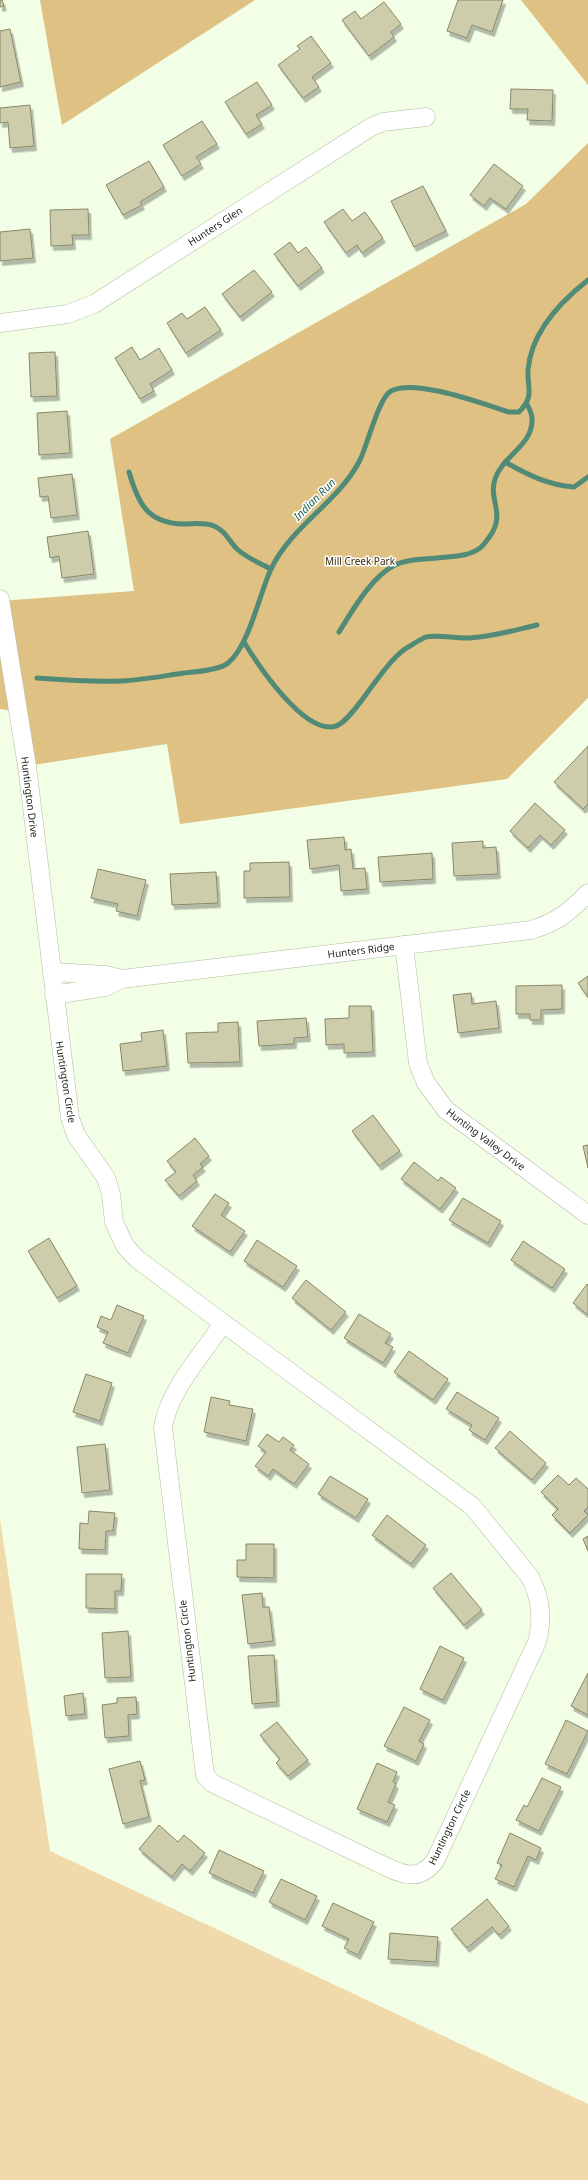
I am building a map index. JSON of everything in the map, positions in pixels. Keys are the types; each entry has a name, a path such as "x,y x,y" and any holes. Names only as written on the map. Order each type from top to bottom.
{"street":[{"name":"Hunters Glen","path":"0,323 68,314 94,304 371,127 383,122 426,117"},
{"name":"Huntington Drive","path":"0,599 26,766 54,995"},
{"name":"Hunters Ridge","path":"52,972 106,975 122,979 531,930 551,924 568,914 588,893"},
{"name":"Hunting Valley Drive","path":"404,945 418,1063 426,1083 438,1101 446,1110 588,1215"},
{"name":"Hunters Ridge","path":"54,995 105,988 122,979"},
{"name":"Huntington Circle","path":"54,995 70,1118 76,1135 106,1178 114,1222 119,1236 137,1260 223,1323 472,1506 530,1577 537,1590 541,1604 541,1625 537,1642 435,1860 428,1869 418,1875 407,1875 376,1862 212,1783 205,1775 163,1427 165,1413 172,1397 223,1323"}],"shaded area":[{"path":"0,1519 50,1851 588,2104 588,2180 0,2180"}],"green space":[{"path":"40,0 255,0 62,125"},
{"path":"521,0 588,0 588,85"},
{"name":"Mill Creek Park","path":"588,143 588,698 507,779 180,824 167,744 27,766 18,712 0,709 0,601 134,591 110,439 526,204"}],"building":[{"path":"0,0 2,0 4,6 0,7"},
{"path":"458,0 503,0 492,32 472,25 467,38 447,31"},
{"path":"384,2 401,24 391,32 394,37 369,56 342,20 355,11 361,19"},
{"path":"10,29 21,82 0,87 0,31"},
{"path":"311,36 331,63 312,77 319,87 303,98 278,65 300,49 297,46"},
{"path":"257,82 272,105 256,115 262,124 246,134 225,102"},
{"path":"511,89 553,90 552,121 527,120 528,109 510,109"},
{"path":"30,105 34,146 10,148 8,122 0,123 0,108"},
{"path":"202,121 217,144 196,157 201,164 182,176 163,145"},
{"path":"149,161 164,187 140,202 142,205 123,215 106,185"},
{"path":"494,164 523,186 506,209 490,198 484,206 470,195"},
{"path":"423,186 446,231 414,247 391,201"},
{"path":"88,209 89,235 72,235 73,245 51,246 50,210"},
{"path":"343,209 352,221 365,212 383,238 362,253 357,245 346,253 324,222"},
{"path":"30,229 33,258 0,261 0,232"},
{"path":"290,242 298,253 306,247 322,268 298,286 274,254"},
{"path":"254,270 272,292 240,317 222,294"},
{"path":"205,307 221,330 186,353 167,323 182,313 187,319"},
{"path":"132,347 140,360 159,348 172,370 150,384 154,391 140,399 115,358"},
{"path":"55,352 57,396 31,397 29,353"},
{"path":"67,411 70,453 39,455 37,413"},
{"path":"72,474 77,515 51,518 48,496 40,497 38,478"},
{"path":"88,531 94,574 62,578 59,556 50,558 47,537"},
{"path":"588,746 588,804 583,809 554,782"},
{"path":"535,803 565,830 551,845 540,835 528,848 510,831"},
{"path":"344,837 345,850 351,849 353,869 365,868 367,889 341,891 339,865 310,869 307,840"},
{"path":"483,841 483,848 496,847 498,874 454,876 452,843"},
{"path":"432,853 433,879 380,882 378,857"},
{"path":"289,862 290,897 244,898 244,871 250,871 250,863"},
{"path":"98,869 146,880 137,916 116,911 118,904 91,898"},
{"path":"216,872 218,903 172,905 170,874"},
{"path":"588,976 588,997 578,983"},
{"path":"562,985 562,1009 541,1010 541,1020 530,1020 530,1014 516,1014 516,986"},
{"path":"471,993 472,1004 496,1001 499,1028 458,1033 453,995"},
{"path":"349,1006 371,1006 373,1052 344,1053 344,1044 326,1045 325,1019 349,1018"},
{"path":"306,1018 308,1037 294,1038 294,1044 259,1046 257,1021"},
{"path":"238,1022 240,1062 188,1063 186,1033 218,1032 218,1023"},
{"path":"163,1030 167,1066 123,1071 120,1044 142,1041 141,1033"},
{"path":"373,1115 400,1151 379,1166 352,1131"},
{"path":"195,1138 209,1156 200,1164 203,1167 193,1175 197,1181 179,1196 165,1180 176,1172 167,1161"},
{"path":"588,1145 588,1168 583,1146"},
{"path":"414,1162 438,1181 441,1177 456,1188 440,1209 401,1179"},
{"path":"215,1194 229,1203 221,1215 245,1231 230,1252 192,1226"},
{"path":"463,1198 501,1221 488,1243 449,1220"},
{"path":"49,1238 77,1286 57,1298 28,1251"},
{"path":"257,1240 297,1266 283,1287 244,1261"},
{"path":"523,1241 565,1269 552,1288 511,1260"},
{"path":"306,1280 346,1312 331,1330 292,1298"},
{"path":"587,1284 588,1285 588,1315 573,1303"},
{"path":"117,1305 144,1316 128,1353 103,1343 108,1332 97,1327 101,1316 111,1320"},
{"path":"359,1314 391,1334 385,1343 393,1347 383,1363 344,1338"},
{"path":"409,1351 448,1379 433,1400 394,1372"},
{"path":"86,1374 112,1383 100,1421 73,1412"},
{"path":"457,1392 499,1418 485,1440 469,1430 472,1425 446,1409"},
{"path":"211,1397 230,1401 229,1405 253,1409 246,1441 204,1432"},
{"path":"510,1431 546,1463 532,1480 495,1448"},
{"path":"267,1434 279,1442 283,1437 294,1445 290,1450 309,1464 294,1484 273,1469 268,1476 255,1466 266,1452 258,1446"},
{"path":"105,1444 110,1490 82,1493 77,1447"},
{"path":"558,1475 569,1485 576,1478 588,1489 588,1507 584,1511 588,1515 570,1533 552,1515 558,1509 541,1492"},
{"path":"330,1476 368,1499 356,1518 318,1494"},
{"path":"89,1511 115,1513 113,1531 106,1531 105,1550 79,1549 80,1523 88,1524"},
{"path":"387,1515 426,1545 411,1564 372,1535"},
{"path":"588,1536 588,1551 583,1539"},
{"path":"246,1544 274,1544 274,1578 237,1577 237,1560 246,1560"},
{"path":"451,1573 482,1610 464,1625 433,1588"},
{"path":"86,1574 122,1574 121,1591 115,1591 115,1609 86,1608"},
{"path":"262,1593 263,1607 269,1607 273,1641 248,1644 242,1595"},
{"path":"128,1631 131,1677 105,1678 102,1633"},
{"path":"440,1646 464,1658 443,1700 420,1689"},
{"path":"274,1655 277,1702 252,1704 248,1656"},
{"path":"588,1673 588,1715 571,1706"},
{"path":"83,1693 85,1714 66,1716 64,1696"},
{"path":"136,1697 137,1714 128,1715 129,1736 105,1738 102,1705 117,1703 117,1698"},
{"path":"404,1707 430,1720 419,1741 424,1744 416,1761 384,1746"},
{"path":"566,1720 588,1731 567,1774 545,1764"},
{"path":"277,1722 308,1760 288,1776 276,1763 280,1759 260,1735"},
{"path":"140,1761 145,1780 140,1781 149,1817 123,1824 109,1769"},
{"path":"377,1763 397,1772 393,1782 396,1784 388,1802 395,1805 387,1822 357,1809"},
{"path":"542,1778 561,1787 539,1831 516,1820 524,1805 527,1807"},
{"path":"159,1825 178,1842 184,1835 205,1853 190,1871 182,1864 172,1877 139,1849"},
{"path":"510,1833 541,1848 536,1860 528,1856 514,1887 495,1879 502,1865 497,1863"},
{"path":"219,1850 264,1871 253,1893 209,1873"},
{"path":"281,1879 317,1896 305,1920 269,1902"},
{"path":"487,1899 509,1926 499,1935 492,1927 467,1948 451,1929"},
{"path":"333,1903 374,1922 358,1955 344,1948 349,1939 322,1926"},
{"path":"390,1933 438,1937 436,1962 388,1959"}],"waterway":[{"name":"Indian Run","path":"37,678 90,681 145,679 207,670 228,663 242,645 248,633 271,569 280,553 291,539 328,502 351,475 360,460 382,402 387,395 391,391 402,388 432,390 467,398 509,412 519,412 529,396 528,370 530,356 541,331 567,298 588,280"},
{"path":"339,632 356,604 371,585 378,577 395,565 410,560 465,555 475,551 484,544 495,528 497,521 493,486 495,479 504,464 528,436 531,427 532,416 527,404"},
{"path":"505,462 538,479 565,486 574,487 588,477"},
{"path":"129,472 136,493 146,509 152,515 171,523 203,524 214,526 224,533 237,549 253,560 271,569"},
{"path":"244,642 271,681 297,710 311,720 324,726 336,726 341,724 351,714 395,658 405,649 422,639 431,636 464,638 478,637 537,625"}]}
